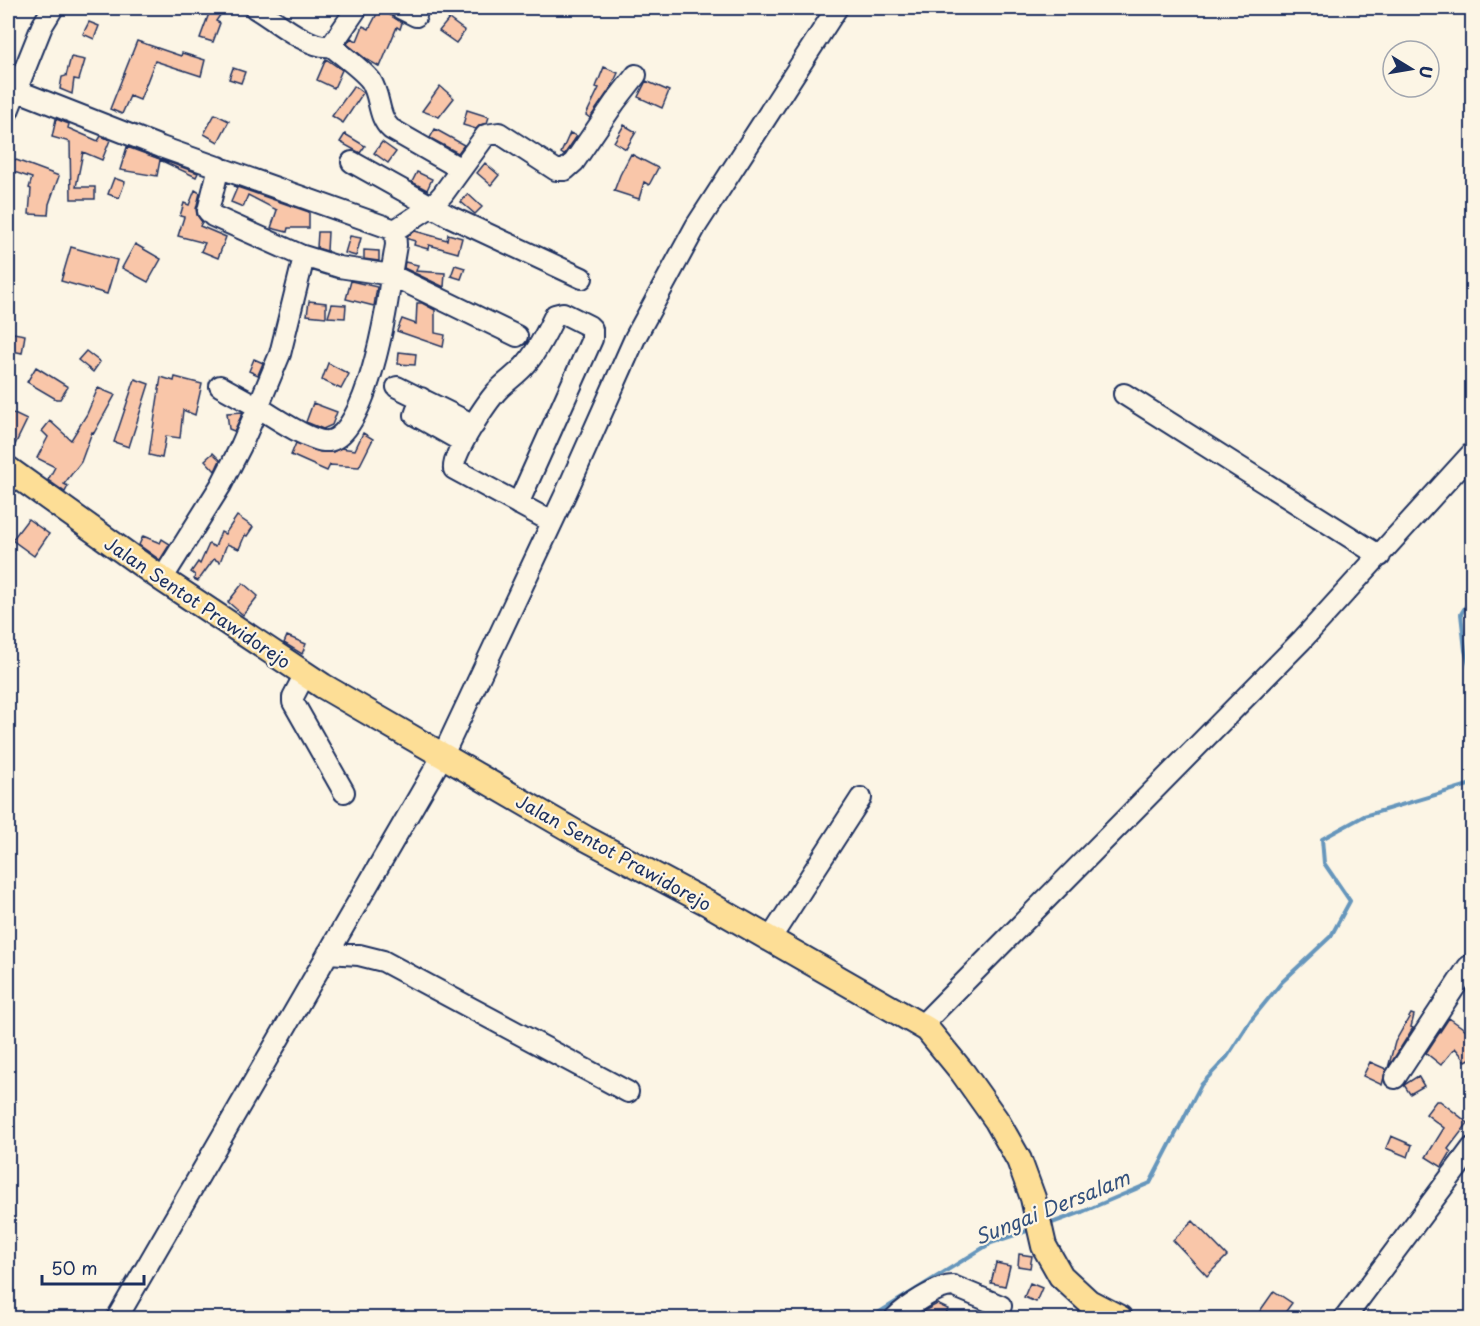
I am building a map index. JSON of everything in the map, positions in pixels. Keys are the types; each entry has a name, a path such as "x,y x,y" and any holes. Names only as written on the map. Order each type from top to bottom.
{"main road":[{"name":"Jalan Sentot Prawidorejo","path":"8,469 162,579 305,674 585,838 709,904 921,1026 942,1046 997,1121 1020,1160 1033,1198 1044,1246 1061,1276 1089,1302 1120,1318"}],"street":[{"path":"8,111 12,88 53,8"},
{"path":"255,8 312,44 323,47 330,46 357,8"},
{"path":"117,1318 443,755 635,338 696,226 837,8"},
{"path":"330,46 370,80 384,123 461,169"},
{"path":"395,230 432,206 486,135 500,133 556,170 565,170 574,162 636,75"},
{"path":"12,88 161,147 395,230"},
{"path":"352,162 449,216 582,278"},
{"path":"219,167 208,211 213,216 304,257 339,267 391,275 517,336"},
{"path":"220,386 288,425 324,442 334,440 356,415 381,342 396,245 395,230"},
{"path":"162,579 221,485 241,446 280,354 304,257"},
{"path":"518,504 592,339 592,329 563,313 555,315 543,342 525,365 497,390 454,459 454,469 518,504 552,522"},
{"path":"398,387 422,398 469,434"},
{"path":"1124,394 1380,556"},
{"path":"921,1026 1302,640 1473,453"},
{"path":"305,674 292,697 293,702 344,792"},
{"path":"770,939 861,798"},
{"path":"328,953 359,955 383,961 628,1092"},
{"path":"1395,1078 1467,967 1473,964"},
{"path":"1345,1318 1473,1148"},
{"path":"895,1318 924,1298 948,1286 1001,1306"}],"building":[{"path":"211,8 225,8 216,21 220,23 213,42 200,38"},
{"path":"380,8 388,8 390,15 402,23 400,29 397,27 380,67 347,44 351,38 357,41 363,26 369,29"},
{"path":"449,19 465,31 456,43 439,31"},
{"path":"89,22 99,26 94,39 83,34"},
{"path":"137,41 181,56 182,53 205,60 201,76 155,61 140,100 130,96 122,114 110,109"},
{"path":"71,57 85,60 79,80 74,79 72,94 60,89 62,77 66,76"},
{"path":"326,59 342,70 334,88 317,80"},
{"path":"604,67 618,73 590,118 586,115 599,88 596,87"},
{"path":"233,68 245,72 241,83 229,79"},
{"path":"646,81 669,91 662,108 638,97"},
{"path":"354,86 363,93 343,123 332,116"},
{"path":"440,86 454,98 439,117 422,111"},
{"path":"467,110 489,117 487,123 476,129 463,125"},
{"path":"215,114 229,121 218,142 204,134"},
{"path":"56,119 69,124 68,128 98,141 101,136 110,140 102,160 83,152 76,187 95,187 95,199 71,199 70,142 52,137"},
{"path":"624,125 636,132 626,149 614,142"},
{"path":"435,129 464,145 458,153 430,138"},
{"path":"570,133 577,136 564,155 561,153"},
{"path":"345,134 365,146 360,153 340,142"},
{"path":"382,142 396,152 388,163 374,153"},
{"path":"127,147 198,173 196,177 160,160 157,176 120,170"},
{"path":"631,154 658,168 649,185 644,182 639,199 614,191"},
{"path":"8,157 59,176 49,204 48,215 29,214 31,189 29,188 32,178 8,170"},
{"path":"485,163 499,175 491,185 477,173"},
{"path":"417,172 432,179 427,190 412,182"},
{"path":"114,178 125,182 119,198 108,194"},
{"path":"234,186 309,212 309,228 288,228 287,232 271,228 277,210 248,195 243,207 231,202 237,188"},
{"path":"195,190 200,193 196,209 202,222 200,226 226,237 218,258 201,251 205,243 178,236 184,217 180,216 184,203 189,205"},
{"path":"468,194 482,207 475,214 461,202"},
{"path":"415,231 447,240 448,234 462,238 458,253 429,245 428,249 414,245 415,241 408,239 407,236"},
{"path":"318,232 328,232 327,251 317,248"},
{"path":"350,236 361,238 356,256 345,253"},
{"path":"135,244 161,259 148,282 122,268"},
{"path":"71,247 117,260 107,294 61,281"},
{"path":"364,250 379,251 379,261 364,259"},
{"path":"405,262 418,265 416,271 445,273 444,287 404,268"},
{"path":"455,265 465,268 461,279 451,276"},
{"path":"351,281 377,287 374,306 346,299"},
{"path":"309,301 326,303 326,317 307,315"},
{"path":"417,303 422,303 435,310 435,333 445,335 443,347 397,331 402,319 416,324"},
{"path":"332,304 346,305 345,318 328,317"},
{"path":"8,332 25,335 22,353 8,350"},
{"path":"86,351 100,362 93,372 78,360"},
{"path":"399,352 416,354 415,365 398,364"},
{"path":"254,359 263,363 258,375 249,371"},
{"path":"328,363 349,374 341,389 322,380"},
{"path":"36,367 68,387 60,399 56,399 27,382"},
{"path":"161,377 174,381 175,377 202,384 195,415 183,410 180,438 166,436 162,458 149,455"},
{"path":"135,379 149,384 129,447 114,442"},
{"path":"98,388 115,395 94,433 92,432 81,462 64,484 68,486 65,492 48,480 55,467 37,458 48,437 42,431 50,421 71,440 87,414"},
{"path":"313,403 337,412 332,425 323,429 306,422"},
{"path":"8,411 27,420 10,455 8,455"},
{"path":"243,412 234,431 229,429 227,413"},
{"path":"363,433 373,439 359,467 330,465 327,471 291,455 296,443 320,452 333,452 340,448 355,450"},
{"path":"213,453 220,460 215,471 205,460"},
{"path":"237,516 253,527 247,536 245,535 239,549 227,544 220,562 214,559 198,581 194,579 195,575 191,572 198,562 200,564 209,544 215,547 221,532 225,534"},
{"path":"28,519 49,534 34,556 12,540"},
{"path":"143,536 160,543 162,539 170,544 160,560 139,545"},
{"path":"243,583 258,596 243,615 228,602"},
{"path":"287,636 306,644 302,654 284,643"},
{"path":"1411,1014 1414,1015 1411,1027 1413,1028 1388,1068 1395,1042"},
{"path":"1449,1018 1473,1035 1473,1057 1466,1061 1455,1048 1441,1065 1426,1053"},
{"path":"1370,1062 1386,1069 1382,1085 1363,1076"},
{"path":"1418,1076 1424,1086 1410,1094 1404,1085"},
{"path":"1436,1101 1440,1101 1468,1123 1448,1149 1451,1152 1442,1167 1426,1157 1444,1128 1426,1114"},
{"path":"1391,1136 1412,1145 1408,1157 1386,1148"},
{"path":"1193,1221 1227,1256 1207,1276 1173,1240"},
{"path":"1019,1254 1032,1256 1030,1268 1018,1266"},
{"path":"996,1263 1010,1266 1005,1286 991,1283"},
{"path":"1030,1283 1042,1288 1036,1302 1024,1297"},
{"path":"1274,1291 1292,1303 1281,1318 1255,1318"},
{"path":"937,1304 948,1309 944,1318 921,1318 924,1311"}],"waterway":[{"name":"Sungai Dersalam","path":"1472,596 1461,614 1465,650 1472,676"},
{"name":"Sungai Dersalam","path":"1049,1224 1150,1183 1201,1085 1227,1057 1251,1020 1282,982 1331,936 1350,901 1324,863 1322,839 1364,816 1472,784"},
{"name":"Sungai Dersalam","path":"870,1318 991,1243 1033,1229"}]}
